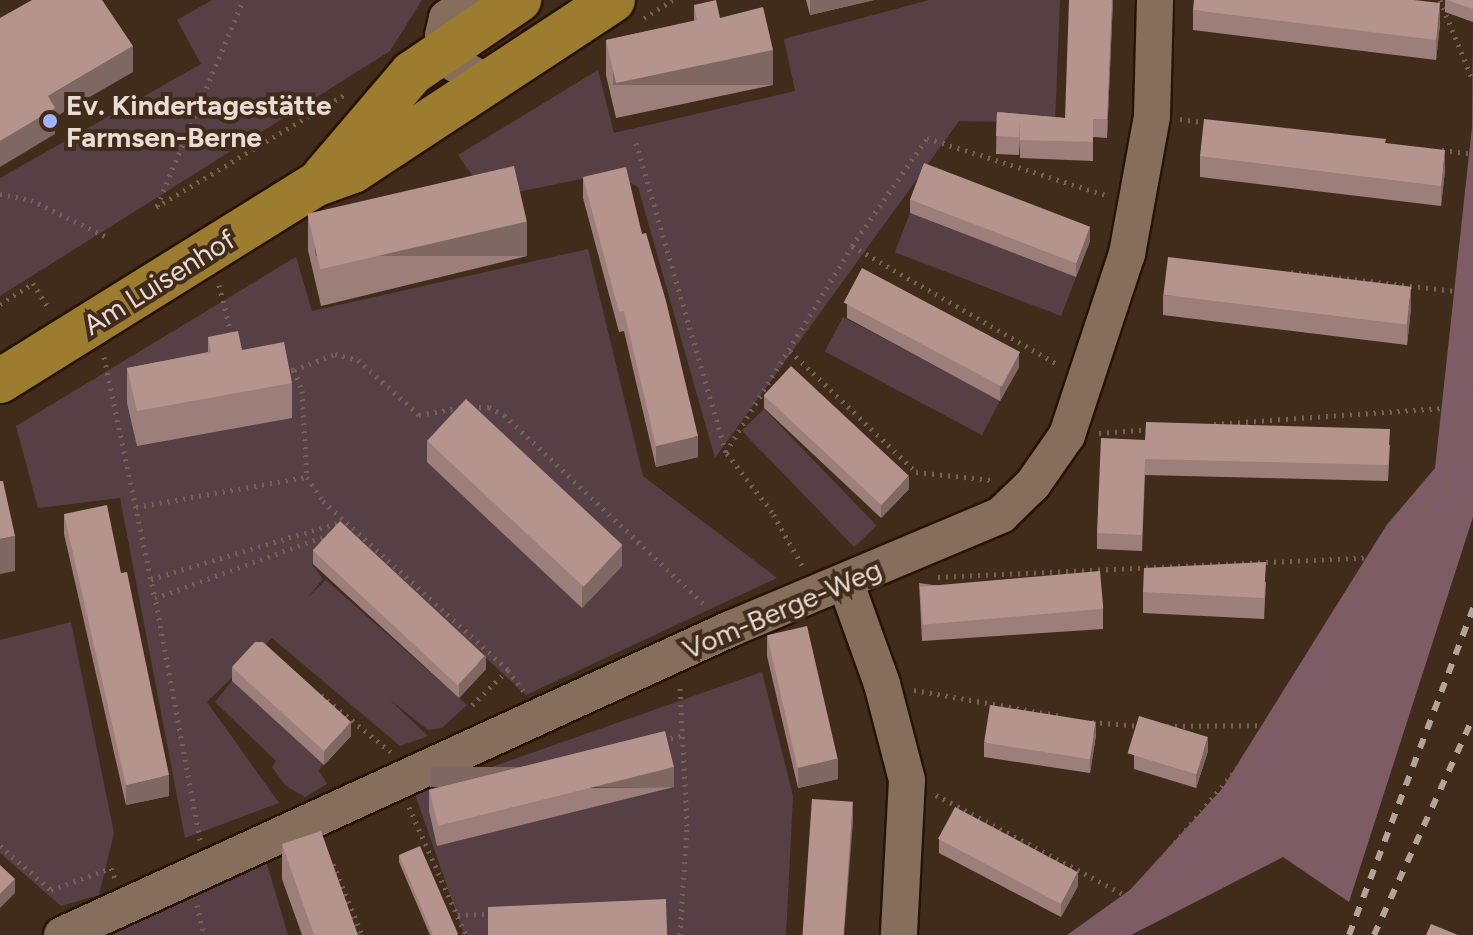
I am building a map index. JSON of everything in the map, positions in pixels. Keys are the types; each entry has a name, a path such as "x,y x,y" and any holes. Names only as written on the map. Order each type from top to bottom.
{"main road":[{"name":"Am Luisenhof","path":"317,184 390,96 445,46 519,0"},
{"name":"Am Luisenhof","path":"0,381 317,184 353,171 484,81 613,0"}],"street":[{"path":"473,0 447,18 445,46 465,73 484,81"},
{"name":"Vom-Berge-Weg","path":"62,935 730,629 1001,515 1033,484 1067,435 1086,380 1138,205 1152,116 1155,0"},
{"path":"832,587 882,684 907,780 899,935"}],"path":[{"path":"243,0 156,207 347,94"},
{"path":"1428,2 1439,2 1473,81"},
{"path":"1152,116 1213,123"},
{"path":"726,452 852,246 927,138 1138,205"},
{"path":"636,143 726,452 832,587"},
{"path":"1427,148 1473,154"},
{"path":"0,194 31,200 107,237"},
{"path":"852,246 1086,380"},
{"path":"1284,272 1473,293"},
{"path":"0,304 33,283 54,316"},
{"path":"218,284 234,345"},
{"path":"790,351 916,472 1033,484"},
{"path":"104,352 155,598 205,869"},
{"path":"271,368 294,370 335,354 358,360 419,415 463,407 489,407 504,415 730,629"},
{"path":"294,370 302,391 307,477 350,527 508,670 545,713"},
{"path":"1080,935 1129,898 1273,725 1373,557 1446,486 1457,407 1473,383"},
{"path":"1207,425 1457,407"},
{"path":"1067,435 1161,428"},
{"path":"136,507 307,477"},
{"path":"151,579 345,521"},
{"path":"155,598 350,527"},
{"path":"923,577 1373,557"},
{"path":"678,653 687,826 680,935"},
{"path":"472,705 508,670"},
{"path":"882,684 1120,727 1273,725"},
{"path":"311,687 406,776 466,935"},
{"path":"654,742 684,735"},
{"path":"907,780 1129,898"},
{"path":"314,819 362,935"},
{"path":"0,846 51,890 111,868 123,907"},
{"path":"664,908 680,908"},
{"path":"458,915 506,914"}],"shaded area":[{"path":"212,0 422,0 390,51 0,296 0,178 201,64 177,20"},
{"path":"929,0 1060,0 1055,123 959,121 715,458 638,187 611,173 488,198 458,155 598,70 614,133 795,91 784,39"},
{"path":"1473,22 1473,517 1349,902 1283,857 1131,935 1067,935 1130,890 1222,789 1386,526 1435,468 1472,127"},
{"path":"910,213 1076,277 1061,316 895,252"},
{"path":"588,249 643,476 777,578 526,695 346,528 312,564 323,579 308,597 326,580 467,705 442,728 428,730 389,699 428,736 400,746 272,638 207,702 279,803 185,838 120,498 38,508 16,426 296,257 312,311"},
{"path":"843,317 1000,401 982,435 825,351"},
{"path":"764,409 877,526 854,547 742,431"},
{"path":"71,622 114,833 99,895 61,906 0,853 0,640"},
{"path":"762,672 793,796 786,935 464,935 415,794"},
{"path":"232,681 323,764 319,771 327,784 305,797 286,786 272,767 276,761 215,702"},
{"path":"266,861 288,935 107,935"}],"building":[{"path":"32,0 102,0 133,46 48,96 55,108 0,141 0,18"},
{"path":"716,0 720,18 763,7 773,50 616,83 606,40 697,20 694,5"},
{"path":"1069,0 1112,0 1107,119 1093,119 1093,142 1020,140 1020,120 1019,137 996,136 997,112 1065,118"},
{"path":"1194,0 1414,0 1440,3 1436,40 1193,10"},
{"path":"1447,0 1473,0 1473,9"},
{"path":"1204,119 1386,139 1385,143 1445,150 1441,186 1200,156"},
{"path":"924,163 1090,227 1076,263 910,199"},
{"path":"514,166 527,222 320,269 307,214"},
{"path":"626,167 642,234 646,233 666,301 698,436 656,446 624,311 619,312 583,177"},
{"path":"1168,257 1411,287 1407,325 1163,295"},
{"path":"862,268 1020,352 1002,386 844,302"},
{"path":"238,331 242,350 284,342 292,383 137,411 127,368 211,352 208,337"},
{"path":"791,366 909,476 881,505 764,395"},
{"path":"466,399 623,545 584,587 427,441"},
{"path":"1146,422 1390,429 1388,465 1145,459 1142,535 1097,533 1101,438 1145,440"},
{"path":"0,481 3,481 15,536 0,539"},
{"path":"107,505 121,573 127,572 169,775 126,785 64,514"},
{"path":"340,521 485,656 458,685 313,550"},
{"path":"1266,562 1264,598 1143,592 1144,568"},
{"path":"1100,571 1103,609 923,625 920,587"},
{"path":"807,626 838,759 798,768 767,635"},
{"path":"255,642 263,642 351,722 324,751 232,667"},
{"path":"990,705 1096,722 1090,759 984,743"},
{"path":"1139,716 1208,737 1196,774 1128,753"},
{"path":"665,731 674,767 438,826 429,790"},
{"path":"812,799 853,802 844,935 802,935"},
{"path":"955,807 1078,872 1061,904 938,839"},
{"path":"321,831 358,935 314,935 282,844"},
{"path":"420,846 457,935 433,935 399,855"},
{"path":"0,865 15,879 0,894"},
{"path":"666,899 667,935 488,935 488,907"},
{"path":"1431,924 1458,935 1426,935"}],"railway":[{"path":"1349,935 1473,608"},
{"path":"1374,935 1473,718"}],"place":[{"name":"Ev. Kindertagestätte Farmsen-Berne","path":"50,121"}]}
